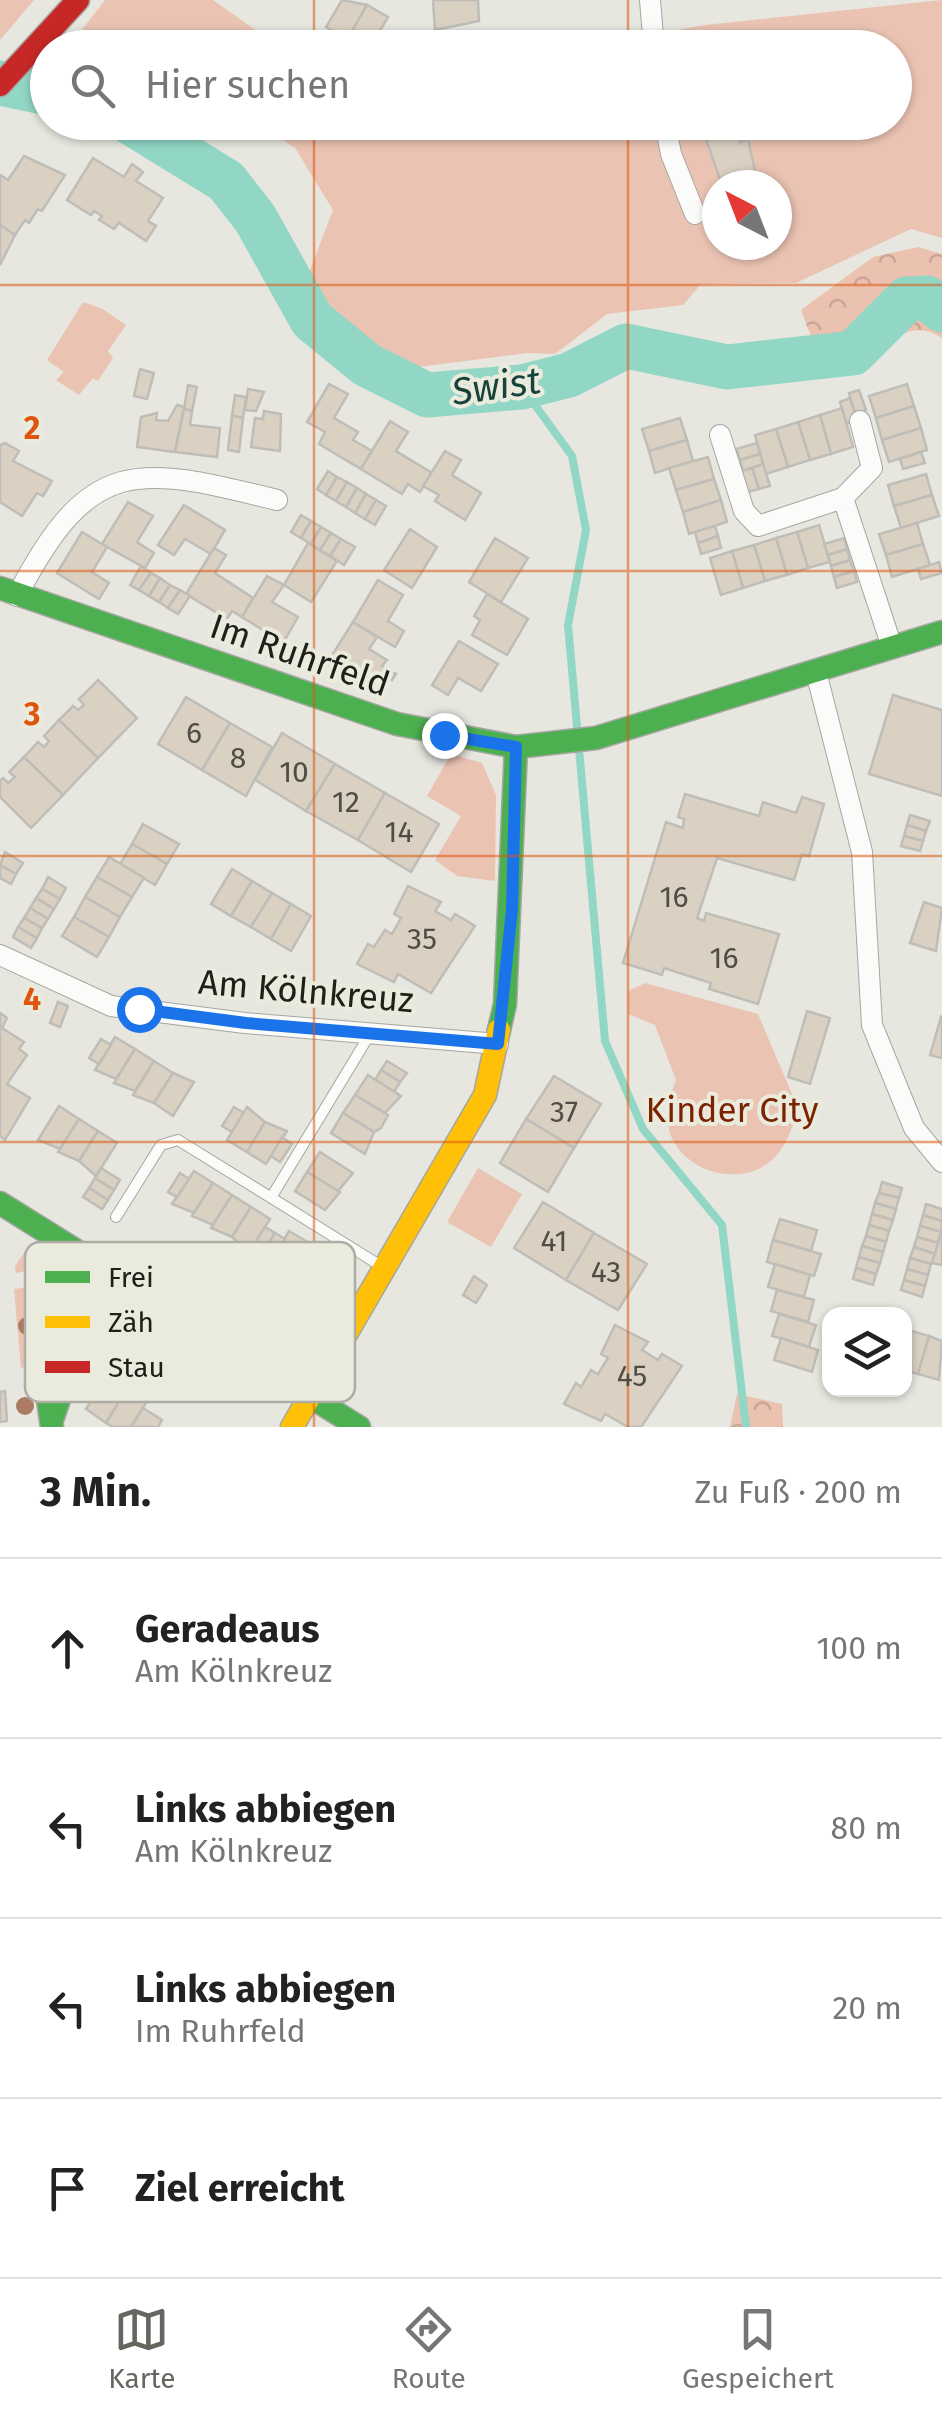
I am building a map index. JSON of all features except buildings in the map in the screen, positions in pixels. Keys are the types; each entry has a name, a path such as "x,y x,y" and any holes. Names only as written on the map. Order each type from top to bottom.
{"street":[{"path":"50,30 78,0"},
{"path":"650,0 652,30"},
{"path":"0,85 30,52"},
{"path":"668,140 695,214"},
{"path":"720,435 744,511 758,526 842,498 872,468 860,421"},
{"path":"8,592 86,496 108,484 138,477 182,476 277,500"},
{"path":"842,498 892,648"},
{"name":"Im Ruhrfeld","path":"8,592 397,724 528,747 596,738 942,632"},
{"path":"816,672 862,852 872,1025 914,1128 942,1162"},
{"path":"355,1321 485,1095 498,1044 528,747"},
{"name":"Am Kölnkreuz","path":"0,954 111,1006 498,1044"},
{"path":"0,1203 64,1242"},
{"path":"292,1427 307,1402"},
{"path":"319,1402 359,1427"}],"lane":[{"path":"272,1196 370,1034"},
{"path":"116,1217 164,1141 178,1140 343,1242"},
{"path":"355,1250 386,1270"}],"green space":[{"path":"0,0 34,0 0,40"},
{"path":"105,0 213,0 255,30 82,30"},
{"path":"942,0 942,238 911,229 796,283 701,284 683,305 607,314 555,354 527,353 403,369 304,286 333,210 295,148 283,140 912,140 912,30 678,30"},
{"path":"918,247 942,254 942,338 919,330 907,332 853,358 821,363 801,310 873,257"},
{"path":"83,302 101,308 126,325 108,351 113,358 98,381 93,378 79,395 56,380 64,372 47,360"},
{"path":"451,754 482,763 496,795 495,881 457,876 435,860 461,816 427,796"},
{"name":"Kinder City","path":"645,983 758,1014 798,1108 783,1146 762,1167 746,1173 713,1172 684,1155 674,1142 667,1114 676,1080 655,1025 628,1014 628,991"},
{"path":"478,1168 522,1194 491,1247 447,1222"},
{"path":"25,1252 25,1271 16,1273 15,1266"},
{"path":"25,1288 25,1367 21,1368 14,1289"},
{"path":"737,1394 782,1404 783,1427 730,1427"}],"waterway":[{"name":"Swist","path":"0,83 30,89"},
{"name":"Swist","path":"159,140 226,181 255,218 312,320 367,365 427,395 522,387 569,375 626,346 727,367 853,353 907,299 927,298 942,310"},
{"path":"522,387 572,456 586,530 568,625 605,1041 643,1129 722,1225 746,1427"}],"traffic: fast":[{"path":"0,588 397,724 516,747 596,738 942,632"},
{"path":"499,1030 505,1004 516,747"},
{"path":"0,1203 63,1242"},
{"path":"49,1402 52,1427"},
{"path":"53,1417 58,1402"},
{"path":"319,1402 359,1427"}],"traffic: slow":[{"path":"355,1319 485,1095 499,1030"},
{"path":"292,1427 307,1402"}],"traffic: jam":[{"path":"50,30 78,0"},
{"path":"0,85 30,52"}],"route":[{"path":"139,1009 246,1023 498,1044 512,909 516,747 444,735"}]}
